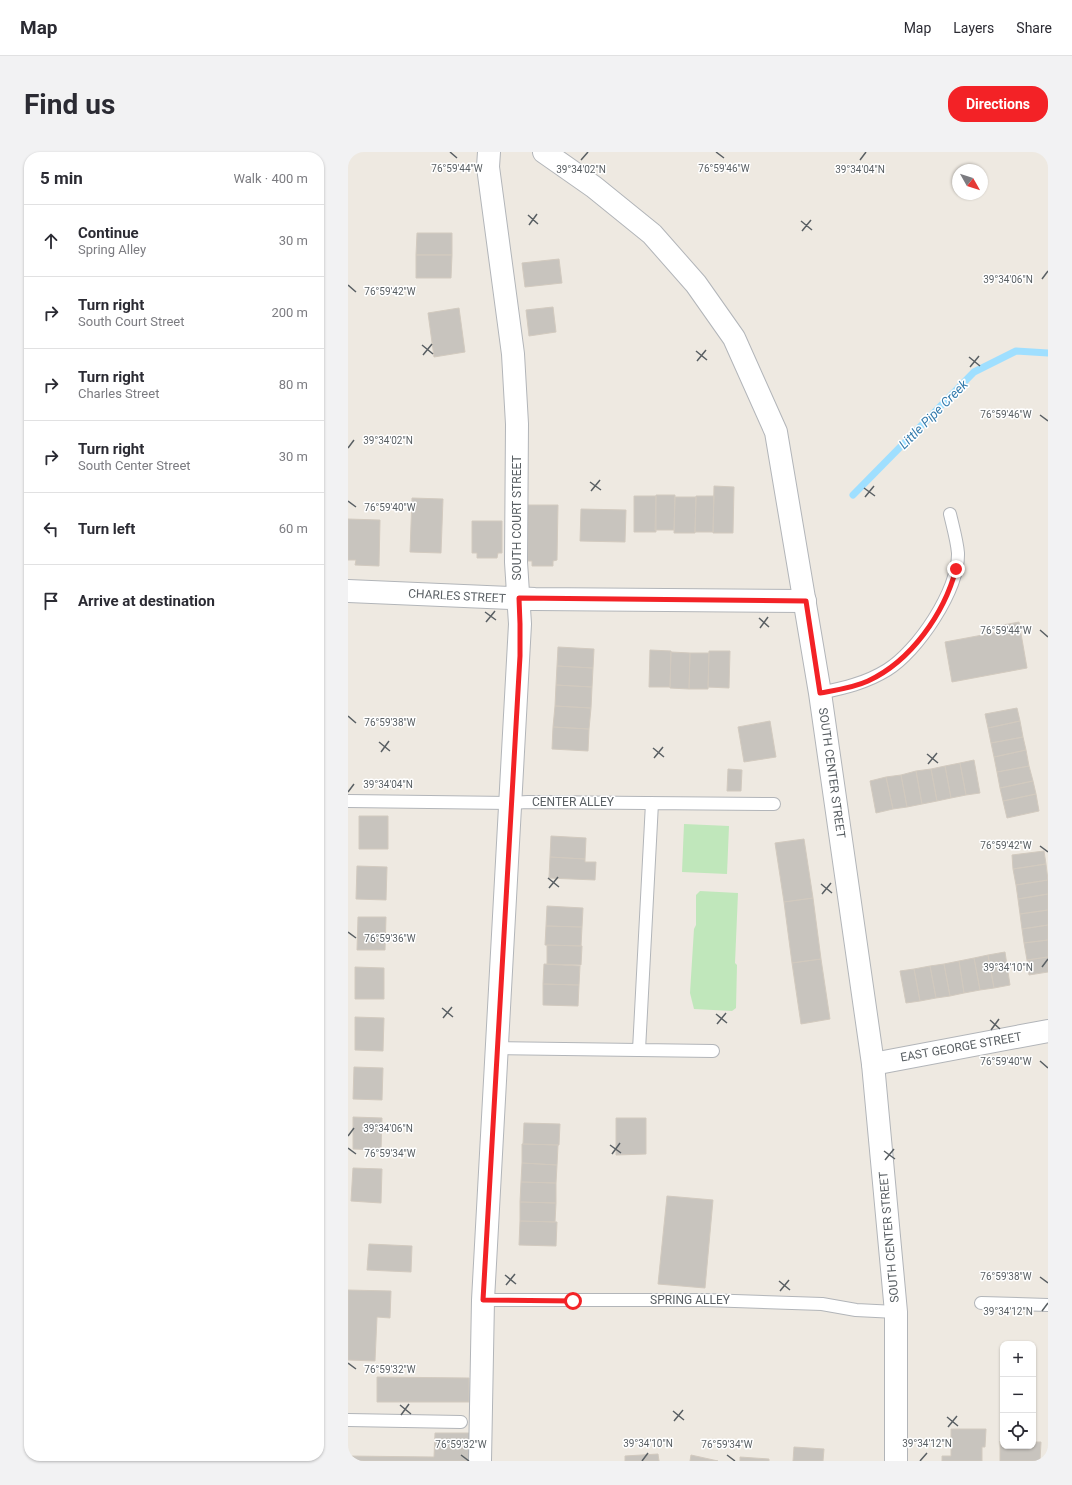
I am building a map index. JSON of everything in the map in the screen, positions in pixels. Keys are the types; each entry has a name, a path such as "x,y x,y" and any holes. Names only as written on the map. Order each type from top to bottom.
{"street":[{"name":"SOUTH COURT STREET","path":"480,1461 483,1300 510,803 520,656 519,598 516,562 517,424 513,354 488,167 489,152"},
{"name":"SOUTH CENTER STREET","path":"544,152 594,187 652,234 696,284 734,338 776,432 806,601 873,1064 896,1312 896,1461"},
{"name":"CHARLES STREET","path":"348,591 519,598 806,601"},
{"name":"EAST GEORGE STREET","path":"873,1064 1048,1031"}],"lane":[{"path":"820,693 846,688 867,681 888,670 912,648 933,620 952,586 956,569 958,553 950,514"},
{"name":"CENTER ALLEY","path":"348,801 774,804"},
{"path":"639,1050 652,803"},
{"path":"497,1048 713,1051"},
{"name":"SPRING ALLEY","path":"483,1300 705,1300 822,1304 856,1310 896,1312"},
{"path":"981,1303 1048,1305"},
{"path":"348,1420 462,1422"}],"green space":[{"path":"684,824 729,826 727,874 682,872"},
{"path":"700,891 738,893 735,963 737,965 736,1008 732,1011 694,1009 690,993 694,929 696,925 696,895"}],"building":[{"path":"417,233 452,233 452,255 416,255"},
{"path":"416,255 452,255 451,278 416,278"},
{"path":"559,259 562,283 525,287 522,263"},
{"path":"553,307 556,332 529,336 526,310"},
{"path":"459,308 465,352 434,357 428,313"},
{"path":"714,486 734,487 733,533 713,533"},
{"path":"656,495 675,495 674,530 655,530"},
{"path":"634,496 656,496 656,532 634,532"},
{"path":"696,496 714,496 713,532 695,532"},
{"path":"675,497 696,497 695,533 674,533"},
{"path":"412,498 443,499 441,553 410,552"},
{"path":"527,505 558,505 557,560 553,561 553,566 532,566 532,561 527,561"},
{"path":"581,509 626,510 625,542 580,541"},
{"path":"348,519 380,520 379,566 355,565 356,560 348,560"},
{"path":"472,521 502,521 502,553 498,553 497,558 477,558 477,553 472,553"},
{"path":"1019,622 1027,668 952,682 945,642 1004,631 1003,625"},
{"path":"558,647 594,649 593,668 557,666"},
{"path":"650,650 671,651 670,687 649,687"},
{"path":"709,651 730,651 729,688 708,687"},
{"path":"671,652 690,653 689,689 670,688"},
{"path":"690,653 709,653 708,689 689,689"},
{"path":"557,666 593,668 592,687 556,685"},
{"path":"556,685 592,687 591,708 555,706"},
{"path":"555,706 591,708 589,729 553,727"},
{"path":"1017,708 1020,721 988,728 985,714"},
{"path":"770,721 776,757 744,762 738,727"},
{"path":"1020,721 1023,737 991,743 988,728"},
{"path":"553,727 589,729 588,751 552,749"},
{"path":"1023,737 1026,750 994,757 991,743"},
{"path":"1026,750 1029,766 997,772 994,757"},
{"path":"974,760 980,793 966,795 960,763"},
{"path":"960,763 966,795 951,798 945,766"},
{"path":"945,766 951,798 937,801 931,769"},
{"path":"1029,766 1033,781 1000,788 997,772"},
{"path":"728,769 742,770 741,791 727,791"},
{"path":"931,769 937,801 922,804 916,771"},
{"path":"916,771 922,804 907,807 901,775"},
{"path":"901,775 907,807 893,809 886,777"},
{"path":"886,777 893,809 876,813 870,781"},
{"path":"1033,781 1036,794 1003,801 1000,788"},
{"path":"1036,794 1039,811 1007,818 1003,801"},
{"path":"359,816 388,816 388,849 359,849"},
{"path":"551,836 586,838 585,859 550,857"},
{"path":"804,839 813,898 784,902 775,843"},
{"path":"1044,851 1046,864 1013,869 1012,855"},
{"path":"550,857 585,859 585,862 596,862 595,880 549,878"},
{"path":"1046,864 1048,880 1016,885 1013,869"},
{"path":"357,866 387,867 386,900 356,899"},
{"path":"1048,880 1048,894 1018,899 1016,885"},
{"path":"1048,894 1048,910 1020,914 1018,899"},
{"path":"813,898 821,959 792,963 784,902"},
{"path":"547,906 583,908 582,927 546,926"},
{"path":"1048,910 1048,925 1022,929 1020,914"},
{"path":"358,917 386,917 385,950 357,950"},
{"path":"1048,925 1048,940 1024,943 1022,929"},
{"path":"546,926 582,927 581,946 545,945"},
{"path":"1048,940 1048,957 1027,960 1024,943"},
{"path":"547,945 582,946 581,965 547,964"},
{"path":"1005,952 1010,985 994,988 988,955"},
{"path":"988,955 994,988 980,990 974,958"},
{"path":"1048,957 1048,972 1029,975 1027,960"},
{"path":"974,958 980,990 964,993 959,961"},
{"path":"821,959 830,1019 801,1024 792,963"},
{"path":"959,961 964,993 950,996 944,964"},
{"path":"544,964 580,966 579,985 543,984"},
{"path":"944,964 950,996 936,998 930,966"},
{"path":"930,966 936,998 920,1001 914,969"},
{"path":"355,967 384,968 384,999 355,999"},
{"path":"914,969 920,1001 906,1003 900,971"},
{"path":"543,984 579,985 578,1006 543,1005"},
{"path":"355,1017 384,1018 383,1051 355,1050"},
{"path":"354,1067 383,1068 382,1100 353,1099"},
{"path":"353,1117 382,1118 381,1150 353,1149"},
{"path":"616,1118 646,1118 646,1154 616,1155"},
{"path":"524,1123 560,1124 559,1145 523,1144"},
{"path":"522,1144 558,1145 557,1165 522,1163"},
{"path":"522,1163 557,1165 556,1183 521,1182"},
{"path":"353,1168 382,1169 381,1203 351,1201"},
{"path":"521,1182 556,1183 556,1203 520,1202"},
{"path":"667,1196 713,1200 705,1288 658,1284"},
{"path":"520,1202 556,1203 555,1222 520,1221"},
{"path":"520,1221 557,1222 556,1246 519,1245"},
{"path":"369,1244 412,1246 411,1272 367,1270"},
{"path":"348,1290 391,1291 390,1318 377,1317 375,1361 348,1360"},
{"path":"377,1377 469,1378 469,1402 377,1402"},
{"path":"951,1429 986,1429 985,1447 982,1447 982,1461 942,1461 942,1456 951,1456"},
{"path":"435,1433 470,1433 470,1461 348,1461 348,1456 434,1457"},
{"path":"1036,1442 1041,1442 1040,1461 1000,1461 1000,1449 1036,1449"},
{"path":"794,1447 824,1449 823,1461 793,1461"},
{"path":"658,1454 659,1461 625,1461 625,1456"},
{"path":"691,1455 718,1461 690,1461"},
{"path":"740,1457 769,1459 769,1461 740,1461"}],"waterway":[{"name":"Little Pipe Creek","path":"853,495 974,372 1016,351 1048,353"}],"route":[{"path":"573,1301 483,1300 510,803 520,656 519,598 806,601 820,693 846,688 867,681 888,670 912,648 933,620 952,586 956,569"}]}
